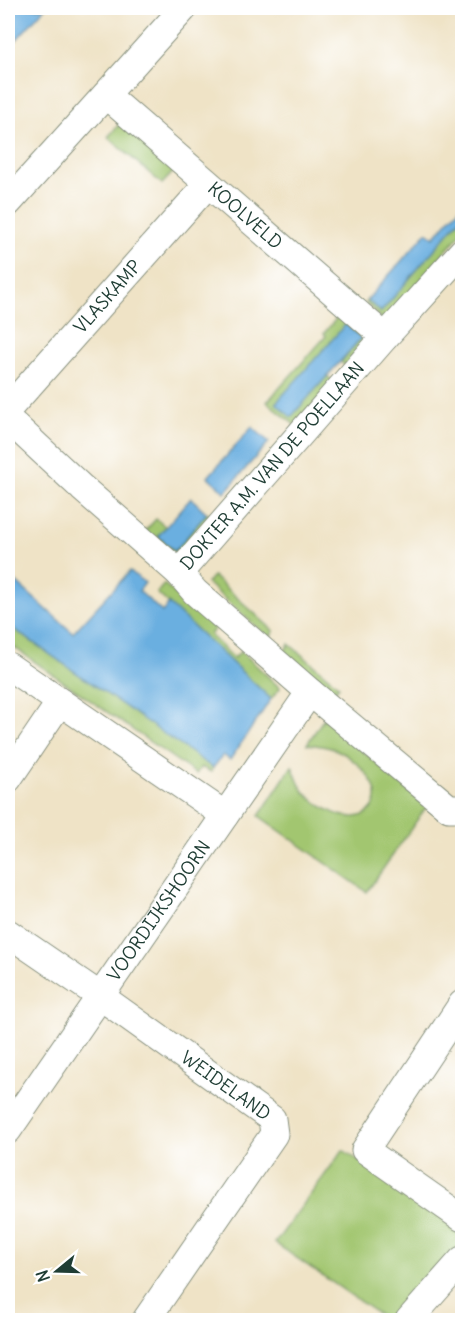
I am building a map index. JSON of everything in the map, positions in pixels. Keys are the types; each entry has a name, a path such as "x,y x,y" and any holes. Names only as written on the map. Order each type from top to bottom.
{"street":[{"path":"8,203 184,8"},
{"name":"KOOLVELD","path":"106,95 385,337"},
{"name":"VLASKAMP","path":"8,409 208,184"},
{"name":"DOKTER A.M. VAN DE POELLAAN","path":"456,808 310,692 195,592 179,573 385,337 460,260"},
{"path":"8,419 179,573"},
{"path":"8,666 225,815"},
{"name":"VOORDIJKSHOORN","path":"8,1130 310,692"},
{"path":"8,779 60,702"},
{"name":"WEIDELAND","path":"8,933 272,1119 274,1134 146,1320"},
{"path":"462,1004 364,1150 462,1218"},
{"path":"409,1320 462,1260"}],"green space":[{"path":"122,121 176,169 162,184 108,137"},
{"path":"462,217 462,232 388,319 382,319 366,303 367,300 381,312"},
{"path":"340,314 366,335 366,341 345,366 341,362 361,338 276,402 291,416 327,376 334,382 296,426 267,402 326,336 324,333"},
{"path":"207,513 211,517 177,555 144,532 156,519 166,527 158,537 175,551"},
{"path":"213,576 274,631 269,638 207,583"},
{"path":"164,584 215,628 210,635 234,658 241,651 280,688 271,699 157,593"},
{"path":"8,625 213,768 211,772 201,767 196,774 8,643"},
{"path":"289,644 339,686 333,693 284,652"},
{"path":"324,718 427,806 367,892 259,816 292,766 301,787 324,808 334,813 355,817 365,814 372,808 376,800 375,791 372,782 358,765 334,749 307,744"},
{"path":"343,1150 462,1230 462,1247 394,1320 387,1320 275,1243"}],"water":[{"path":"9,8 45,8 8,49 8,10"},
{"path":"462,205 462,217 381,312 367,300 427,232 434,237"},
{"path":"346,324 361,338 291,417 276,403"},
{"path":"252,427 269,442 225,492 208,477"},
{"path":"191,498 207,513 175,551 158,536"},
{"path":"130,571 145,583 139,591 162,612 169,604 271,699 230,760 223,755 213,768 8,625 8,575 73,633"}]}
